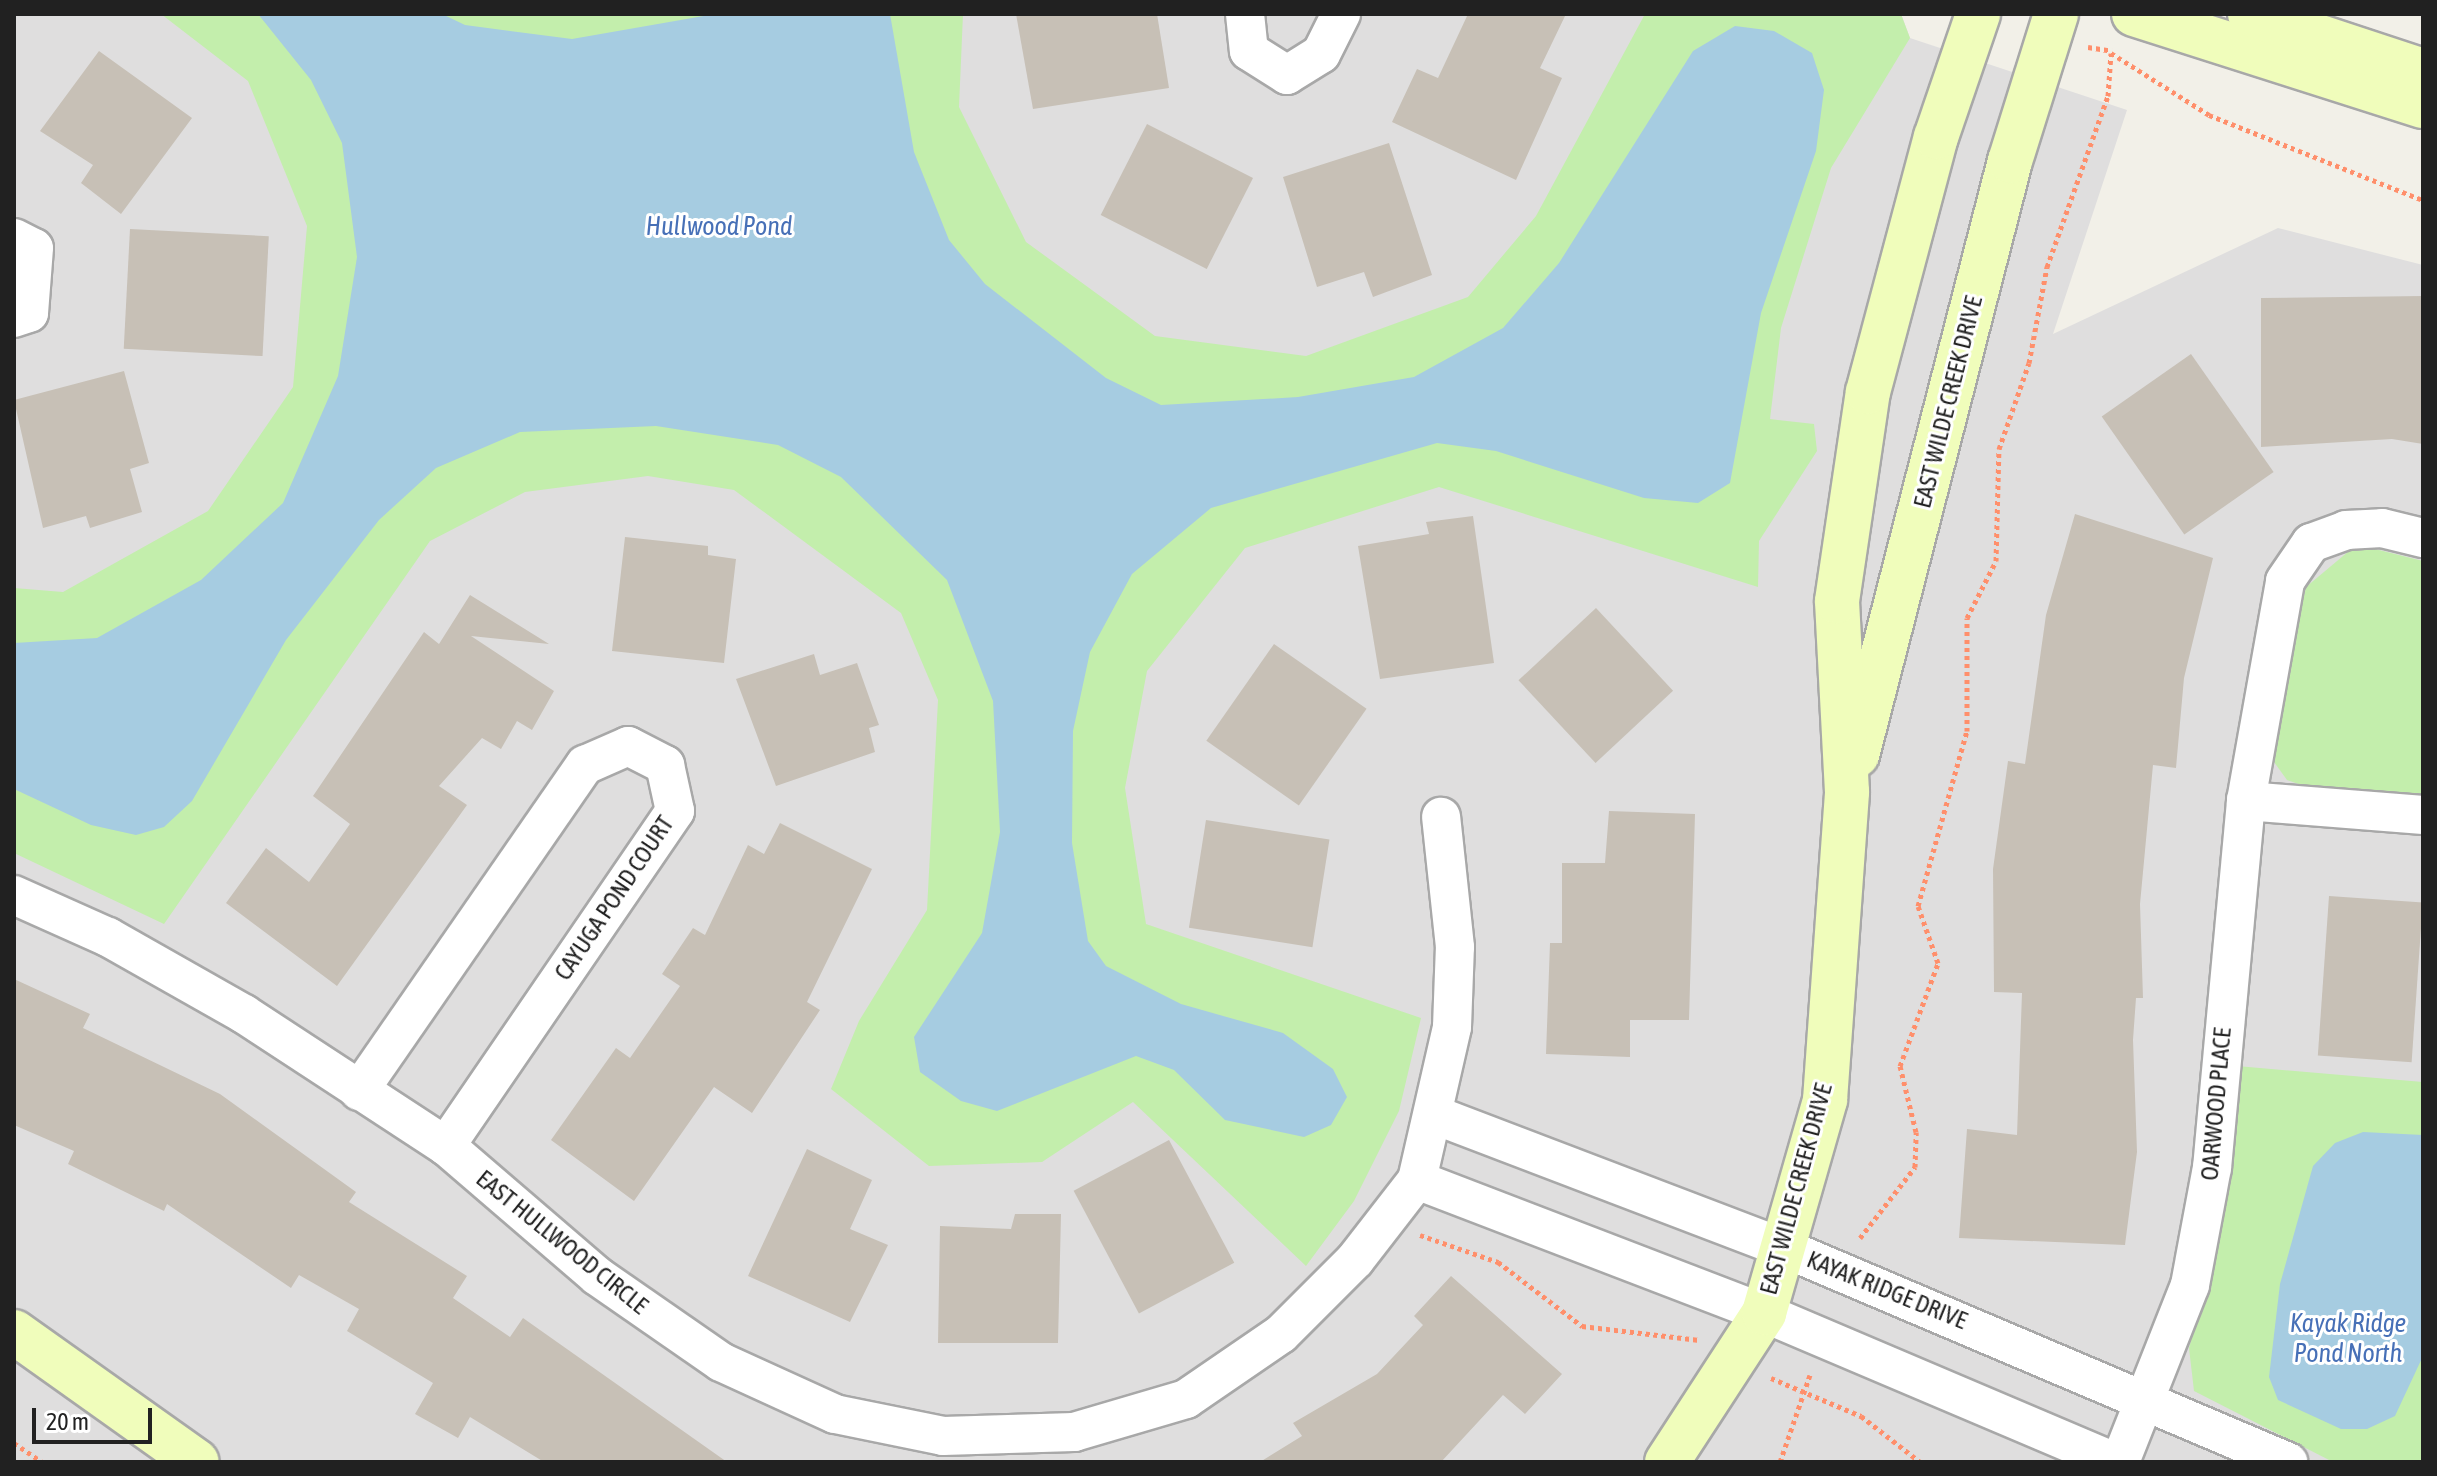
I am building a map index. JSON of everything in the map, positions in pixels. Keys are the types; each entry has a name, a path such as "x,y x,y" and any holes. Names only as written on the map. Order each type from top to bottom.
{"street":[{"path":"1245,14 1249,51 1287,75 1321,54 1341,14"},
{"name":"EAST WILDE CREEK DRIVE","path":"1667,1462 1764,1313 1825,1100 1847,792 1837,601 1868,392 1936,137 1978,14"},
{"name":"EAST WILDE CREEK DRIVE","path":"1847,792 2010,161 2056,14"},
{"path":"2134,14 2423,106"},
{"path":"2250,14 2423,71"},
{"path":"14,238 34,248 29,313 14,318"},
{"name":"OARWOOD PLACE","path":"2117,1462 2149,1398 2190,1285 2212,1168 2246,801 2285,581 2311,543 2382,528 2423,538"},
{"name":"CAYUGA POND COURT","path":"359,1091 585,765 628,746 665,765 675,811 446,1146"},
{"path":"2246,801 2423,815"},
{"name":"EAST HULLWOOD CIRCLE","path":"14,895 108,937 231,1006 446,1146 597,1276 721,1362 835,1414 943,1436 1074,1432 1186,1399 1281,1334 1405,1195 1435,1115 1452,1027 1455,947 1441,817"},
{"name":"KAYAK RIDGE DRIVE","path":"1435,1115 1842,1271 2149,1398 2288,1462"},
{"path":"1405,1195 1764,1313 2117,1462"},
{"path":"14,1332 197,1462"}],"path":[{"path":"1842,1271 1915,1167 1916,1132 1900,1066 1938,963 1918,906 1967,731 1967,618 1996,561 1999,449 2029,363 2047,267 2108,96 2111,53 2209,115 2423,200"},
{"path":"1405,1195 1423,1238 1498,1262 1582,1326 1702,1340 1803,1396 1861,1416 1920,1462"},
{"path":"14,1443 42,1462"}],"shaded area":[{"path":"14,14 1901,14 1910,38 2127,110 2053,334 2278,228 2423,265 2423,1462 14,1462"}],"green space":[{"name":"Hullwood Pond","path":"161,14 963,14 959,107 1026,242 1155,336 1306,356 1468,297 1536,216 1645,14 1901,14 1910,38 1831,168 1781,328 1770,419 1814,424 1817,451 1759,541 1758,587 1439,487 1245,548 1147,671 1125,788 1146,924 1421,1018 1399,1111 1354,1201 1306,1266 1133,1102 1042,1162 929,1166 831,1089 859,1021 927,910 938,700 901,613 734,490 648,476 525,492 430,541 164,924 14,853 14,588 63,592 208,511 293,387 307,226 248,81"},
{"path":"2375,549 2423,561 2423,796 2310,788 2287,780 2274,762 2271,738 2306,587 2349,551"},
{"path":"2237,1066 2423,1082 2422,1462 2333,1462 2194,1391 2189,1348 2214,1253"}],"water":[{"name":"Hullwood Pond","path":"258,14 442,14 465,25 572,39 715,14 890,14 914,152 949,240 985,284 1106,378 1161,405 1298,397 1414,377 1503,328 1559,263 1693,51 1735,26 1774,31 1812,53 1824,90 1816,151 1761,313 1730,483 1698,503 1644,498 1496,451 1437,443 1211,508 1132,574 1090,652 1073,731 1072,843 1088,941 1106,966 1181,1004 1283,1033 1333,1069 1347,1097 1331,1125 1304,1137 1225,1120 1174,1070 1136,1056 997,1111 961,1101 920,1072 914,1037 982,933 1000,832 993,701 947,580 841,477 778,445 656,426 520,432 436,468 379,520 286,640 192,801 164,827 136,835 91,825 14,789 14,643 97,638 201,580 283,503 338,376 357,257 342,143 311,80"},
{"name":"Kayak Ridge Pond North","path":"2363,1132 2423,1135 2423,1356 2395,1416 2367,1429 2341,1429 2278,1400 2269,1377 2280,1284 2313,1166 2335,1143"}],"building":[{"path":"1016,14 1157,14 1169,88 1033,109"},
{"path":"1468,14 1566,14 1540,68 1562,78 1516,180 1392,122 1417,69 1438,78"},
{"path":"99,51 192,118 121,214 81,183 93,165 40,131"},
{"path":"1147,124 1253,178 1207,269 1101,215"},
{"path":"1389,143 1432,275 1373,297 1364,272 1317,287 1283,177"},
{"path":"130,229 269,236 263,356 124,349"},
{"path":"2423,296 2423,444 2392,439 2261,447 2261,298"},
{"path":"2191,354 2274,472 2184,534 2102,417"},
{"path":"124,371 149,463 130,469 142,512 90,528 86,516 43,528 14,400"},
{"path":"2075,514 2213,558 2184,678 2176,768 2153,765 2140,904 2143,998 2136,998 2133,1040 2137,1152 2125,1245 1959,1238 1967,1129 2017,1135 2022,993 1994,992 1993,869 2008,761 2025,764 2046,615"},
{"path":"1473,516 1494,663 1380,679 1358,546 1429,534 1426,522"},
{"path":"625,537 708,546 708,555 736,559 724,663 612,651"},
{"path":"470,595 549,644 471,636 554,691 532,730 517,721 501,749 482,738 439,786 467,805 337,986 226,903 266,848 309,882 350,824 313,796 424,632 439,644"},
{"path":"1596,608 1673,691 1596,763 1518,680"},
{"path":"1274,644 1367,709 1299,805 1206,741"},
{"path":"814,654 820,675 857,663 879,725 869,728 875,752 776,786 736,679"},
{"path":"1609,811 1695,814 1689,1020 1630,1020 1630,1057 1546,1054 1550,943 1562,943 1562,863 1605,863"},
{"path":"1206,820 1329,840 1312,947 1189,928"},
{"path":"780,823 872,869 807,1002 820,1010 752,1113 714,1087 634,1201 551,1140 616,1048 630,1058 680,986 662,974 693,928 705,935 748,845 764,854"},
{"path":"2329,896 2423,903 2412,1062 2318,1056"},
{"path":"14,979 90,1014 83,1028 220,1094 356,1192 349,1202 467,1276 453,1298 510,1337 523,1318 727,1462 544,1462 470,1417 458,1438 415,1414 433,1383 347,1331 359,1309 299,1275 291,1288 167,1204 164,1211 68,1164 74,1151 14,1125"},
{"path":"1169,1140 1234,1263 1139,1313 1074,1191"},
{"path":"807,1149 872,1180 850,1229 888,1245 850,1322 748,1276"},
{"path":"1015,1214 1061,1214 1058,1343 938,1343 940,1226 1011,1229"},
{"path":"1451,1276 1562,1374 1525,1414 1503,1395 1441,1462 1260,1462 1302,1436 1293,1423 1377,1374 1423,1325 1414,1316"}]}
